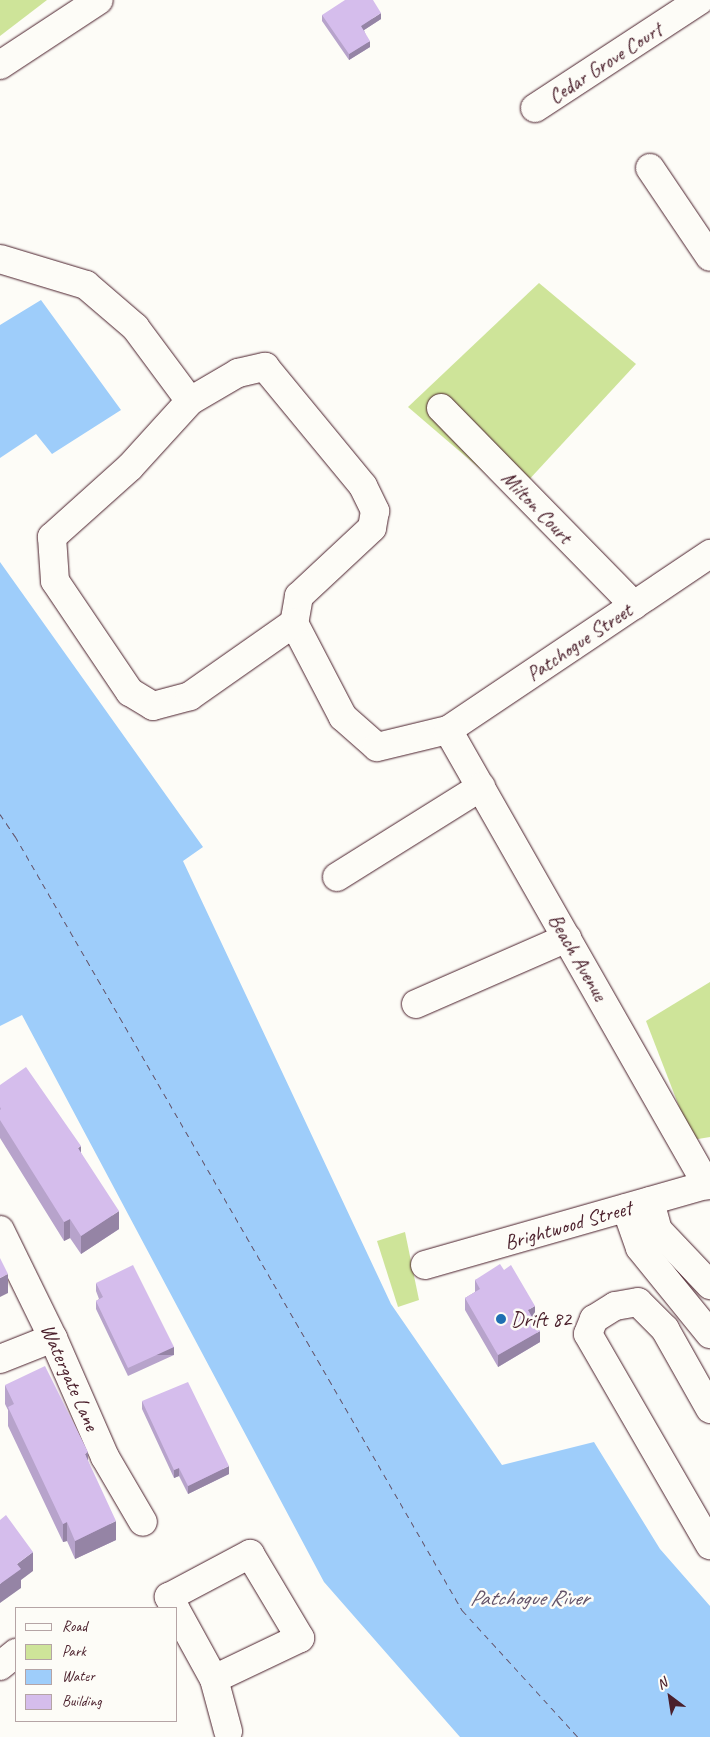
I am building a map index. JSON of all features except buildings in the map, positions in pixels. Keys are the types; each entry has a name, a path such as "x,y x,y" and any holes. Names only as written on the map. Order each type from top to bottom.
{"street":[{"path":"0,65 99,0"},
{"name":"Cedar Grove Court","path":"535,108 700,0"},
{"path":"650,168 710,257"},
{"path":"0,259 86,285 135,328 190,401"},
{"path":"294,623 190,696 153,706 130,692 55,582 52,537 130,468 190,401 238,373 265,367 362,486 375,511 372,528 299,596 294,623 343,717 377,746 448,730"},
{"name":"Milton Court","path":"441,408 634,606"},
{"name":"Patchogue Street","path":"448,730 710,554"},
{"name":"Beach Avenue","path":"448,730 708,1185"},
{"path":"337,878 481,787"},
{"path":"416,1004 567,938"},
{"name":"Brightwood Street","path":"425,1265 708,1185"},
{"path":"638,1205 658,1230 710,1285"},
{"path":"638,1205 640,1248 710,1334"},
{"name":"Watergate Lane","path":"0,1230 53,1338 105,1457 143,1522"},
{"path":"710,1409 665,1329 638,1302 615,1306 594,1319 588,1334 710,1545"},
{"path":"0,1359 53,1338"},
{"path":"175,1607 169,1597 250,1554 300,1638 214,1679"},
{"path":"178,1613 214,1679 231,1735"},
{"path":"0,1666 15,1654"}],"green space":[{"path":"0,0 47,0 0,36"},
{"path":"539,283 636,364 513,497 408,407"},
{"path":"710,982 710,1137 692,1140 646,1021"},
{"path":"405,1232 419,1300 398,1307 377,1241"}],"water":[{"path":"41,300 121,410 52,454 36,434 0,458 0,325"},
{"name":"Patchogue River","path":"0,562 203,847 183,861 391,1304 502,1465 594,1442 660,1549 710,1606 710,1737 460,1737 324,1582 22,1015 0,1026"}],"ferry route":[{"path":"0,814 15,836 462,1610 578,1737"}],"place":[{"name":"Drift 82","path":"501,1319"}]}
